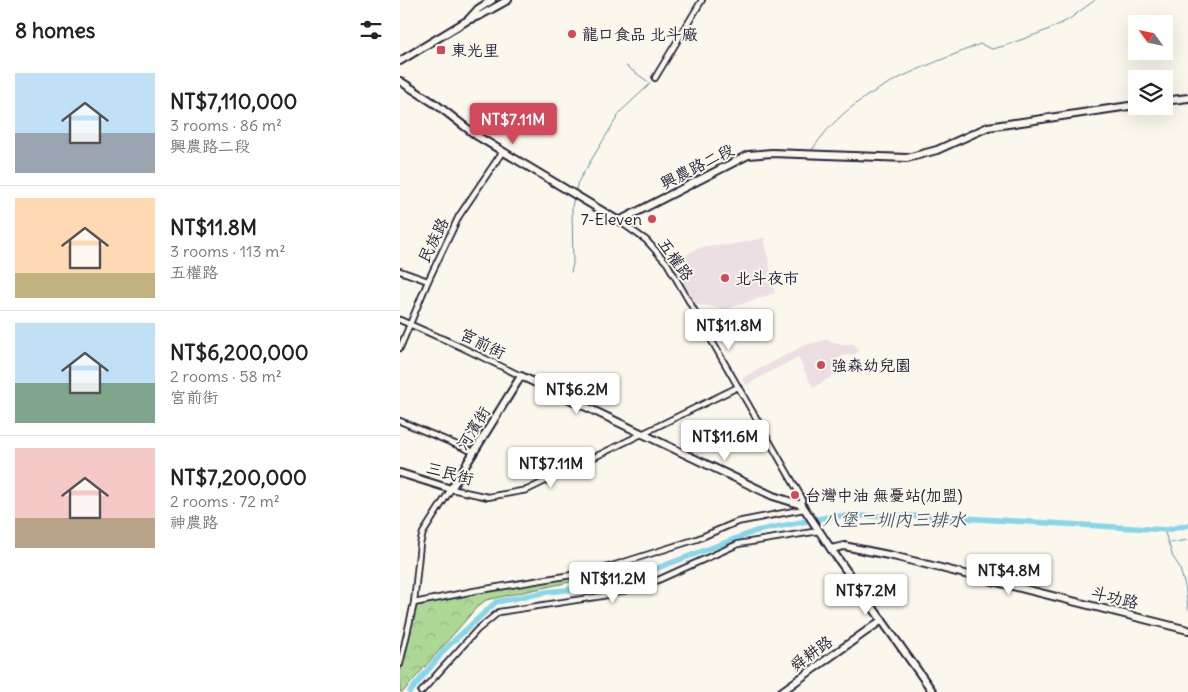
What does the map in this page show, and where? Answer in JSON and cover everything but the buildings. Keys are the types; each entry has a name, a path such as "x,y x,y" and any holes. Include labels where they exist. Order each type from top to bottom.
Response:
{"street":[{"path":"468,20 478,9 492,0"},
{"path":"400,61 468,20 508,0"},
{"path":"655,78 702,0"},
{"path":"400,81 437,105 472,133 619,222"},
{"path":"1173,100 1188,98"},
{"name":"興農路二段","path":"619,222 748,155 772,153 907,158 937,150 988,127 1128,106"},
{"name":"民族路","path":"400,348 428,281 459,216 503,151"},
{"name":"五權路","path":"619,222 646,240 667,263 802,498 804,508"},
{"path":"400,271 428,281"},
{"name":"宮前街","path":"400,320 459,346 773,496 804,508"},
{"name":"河濱街","path":"400,664 414,603 420,544 423,533 521,376"},
{"name":"三民街","path":"400,473 451,489 488,497 527,490 738,387"},
{"path":"400,421 474,452"},
{"path":"414,603 474,591 596,572 697,539 737,522 804,508 933,692"},
{"path":"422,692 477,630 499,612 602,596 647,585 738,544 818,529"},
{"name":"斗功路","path":"831,549 844,546 893,556 1188,630"},
{"name":"舜耕路","path":"781,692 882,620"}],"shaded area":[{"name":"北斗夜市","path":"764,238 775,293 727,309 694,304 670,262 704,246 728,245"},
{"name":"強森幼兒園","path":"826,340 843,344 854,344 859,351 836,360 842,370 813,388 798,357 746,385 743,381 742,378 805,345"}],"green space":[{"path":"583,575 584,579 486,600 477,607 403,692 400,692 400,667 416,606 496,588"}],"waterway":[{"path":"812,150 828,129 846,111 887,84 980,44 992,49 1045,31 1068,20 1095,0"},
{"path":"575,193 578,182 621,111 650,83 626,66"},
{"path":"571,272 573,264 572,207 574,197"},
{"name":"八堡二圳內三排水","path":"410,692 446,648 496,602 547,592 612,585 756,531 833,516 928,516 1167,530 1188,525"},
{"path":"1164,530 1173,557 1179,566 1185,586 1188,609"},
{"path":"1169,543 1188,540"}],"place":[{"name":"龍口食品 北斗廠","path":"572,34"},
{"name":"東光里","path":"441,50"},
{"name":"7-Eleven","path":"652,219"},
{"name":"北斗夜市","path":"725,278"},
{"name":"強森幼兒園","path":"821,365"},
{"name":"台灣中油 無憂站(加盟)","path":"795,495"}]}
